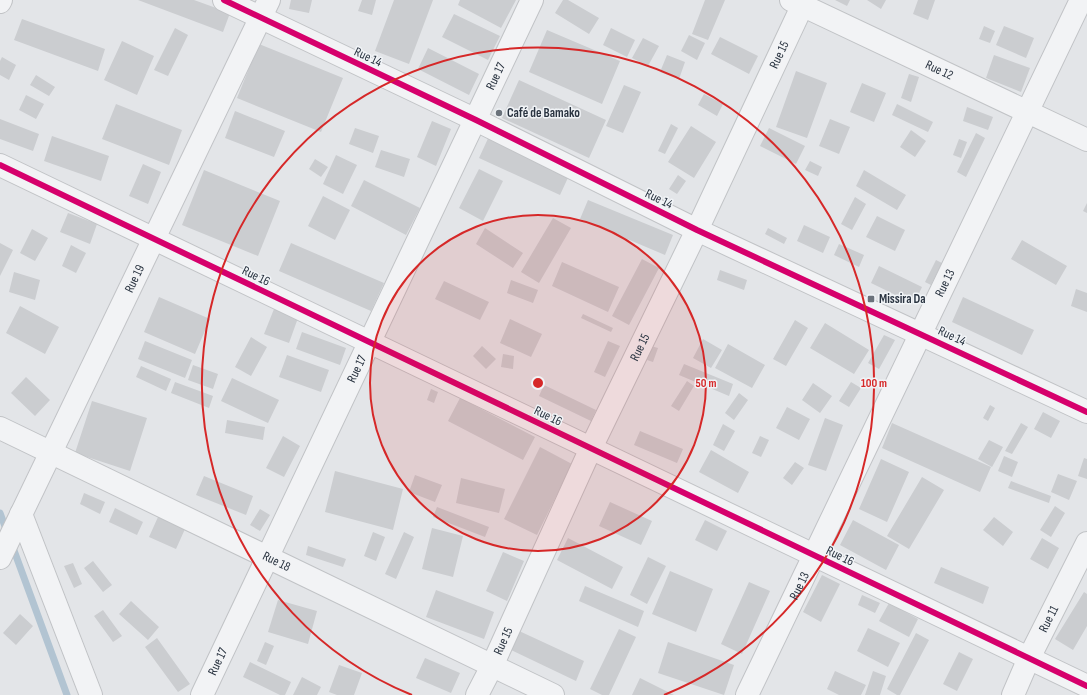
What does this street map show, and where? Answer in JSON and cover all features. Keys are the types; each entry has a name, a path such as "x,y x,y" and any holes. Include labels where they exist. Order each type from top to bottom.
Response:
{"street":[{"name":"Rue 14","path":"224,0 265,9 476,120 697,230 1087,412"},
{"name":"Rue 17","path":"202,695 532,0"},
{"name":"Rue 13","path":"747,695 1081,0"},
{"name":"Rue 12","path":"800,2 1087,140"},
{"name":"Rue 15","path":"477,695 492,666 591,448 697,230 800,2"},
{"name":"Rue 19","path":"0,558 265,9"},
{"name":"Rue 16","path":"0,165 1087,686"},
{"name":"Rue 18","path":"0,428 553,695"},
{"path":"17,521 91,695"},
{"name":"Rue 11","path":"1013,695 1029,658 1087,544"}],"building":[{"path":"138,0 194,0 230,13 223,32"},
{"path":"291,0 312,0 309,13 289,9"},
{"path":"362,0 376,0 372,15 358,11"},
{"path":"394,0 433,0 409,64 375,51"},
{"path":"460,0 516,0 501,28 458,5"},
{"path":"563,0 568,0 599,18 589,34 555,13"},
{"path":"705,0 725,0 708,40 692,34"},
{"path":"835,0 850,0 847,6"},
{"path":"867,0 886,0 881,9"},
{"path":"918,0 935,0 928,20 913,14"},
{"path":"454,14 500,36 488,60 442,37"},
{"path":"22,19 105,49 98,71 14,40"},
{"path":"984,26 995,31 990,43 979,39"},
{"path":"1004,26 1034,38 1026,58 996,45"},
{"path":"175,28 188,35 168,76 154,70"},
{"path":"611,28 635,40 627,57 603,45"},
{"path":"547,30 620,61 602,104 529,72"},
{"path":"689,35 705,43 697,60 681,51"},
{"path":"720,37 758,56 749,74 711,54"},
{"path":"643,38 659,46 648,66 632,58"},
{"path":"122,41 154,56 137,95 104,80"},
{"path":"259,44 343,78 321,132 237,98"},
{"path":"428,48 479,74 469,95 418,69"},
{"path":"667,55 685,62 679,79 660,72"},
{"path":"994,55 1030,68 1021,92 986,78"},
{"path":"2,57 16,65 9,80 0,75 0,61"},
{"path":"796,71 827,83 807,138 776,127"},
{"path":"909,74 919,77 911,102 901,98"},
{"path":"36,75 55,87 49,96 30,85"},
{"path":"519,80 606,120 589,158 502,118"},
{"path":"862,83 886,93 874,122 850,112"},
{"path":"624,85 641,92 623,133 606,126"},
{"path":"704,94 723,104 717,116 698,105"},
{"path":"26,95 44,104 36,119 19,110"},
{"path":"116,104 182,130 169,165 102,139"},
{"path":"897,104 933,122 928,132 892,115"},
{"path":"967,107 993,117 988,130 963,121"},
{"path":"235,111 285,131 274,157 225,138"},
{"path":"0,119 39,134 33,151 0,139"},
{"path":"830,119 850,127 839,154 819,146"},
{"path":"432,121 451,129 436,166 417,157"},
{"path":"671,124 678,128 665,154 658,151"},
{"path":"691,126 716,142 694,178 668,162"},
{"path":"355,128 379,136 373,153 349,144"},
{"path":"769,128 805,146 796,164 760,146"},
{"path":"911,130 926,141 915,157 900,147"},
{"path":"491,132 572,169 560,195 479,158"},
{"path":"976,133 985,138 966,177 957,172"},
{"path":"52,136 109,156 101,181 44,161"},
{"path":"959,139 967,142 961,158 953,155"},
{"path":"381,150 410,159 404,177 375,167"},
{"path":"336,155 357,165 343,194 323,184"},
{"path":"315,159 328,167 321,177 309,169"},
{"path":"810,161 822,167 818,176 805,170"},
{"path":"143,164 161,172 148,204 129,196"},
{"path":"479,169 503,181 483,221 459,208"},
{"path":"204,170 280,201 258,256 182,225"},
{"path":"864,170 906,195 897,210 856,186"},
{"path":"678,175 686,181 677,194 669,189"},
{"path":"364,180 420,208 406,235 351,206"},
{"path":"323,196 350,210 335,240 308,226"},
{"path":"855,197 866,204 852,230 841,224"},
{"path":"588,200 673,235 665,255 580,219"},
{"path":"1087,203 1087,213 1083,211"},
{"path":"68,213 97,224 90,244 60,232"},
{"path":"877,216 905,230 895,251 866,237"},
{"path":"553,218 571,228 539,283 521,272"},
{"path":"804,225 830,237 823,253 797,241"},
{"path":"485,228 523,253 513,268 476,244"},
{"path":"768,228 787,238 784,244 765,234"},
{"path":"32,229 48,238 35,261 20,253"},
{"path":"1022,240 1067,266 1056,285 1011,259"},
{"path":"0,243 13,250 0,276"},
{"path":"291,243 384,283 371,311 279,271"},
{"path":"839,244 864,255 859,267 834,255"},
{"path":"71,245 86,253 76,273 62,266"},
{"path":"642,259 659,268 629,325 612,316"},
{"path":"936,260 942,263 931,285 925,282"},
{"path":"562,262 619,287 608,312 552,286"},
{"path":"879,266 922,287 914,304 871,283"},
{"path":"720,270 747,280 744,290 717,280"},
{"path":"14,272 40,280 35,300 9,292"},
{"path":"511,280 538,290 533,303 507,293"},
{"path":"444,281 489,302 480,320 435,299"},
{"path":"1076,289 1087,293 1087,312 1071,306"},
{"path":"159,297 210,319 195,354 144,332"},
{"path":"963,297 1034,330 1022,355 952,322"},
{"path":"20,306 59,327 45,354 6,333"},
{"path":"274,309 298,318 289,343 264,334"},
{"path":"583,314 613,328 611,332 581,318"},
{"path":"510,319 542,334 531,357 500,343"},
{"path":"795,320 808,328 786,366 773,359"},
{"path":"825,323 869,350 854,374 810,348"},
{"path":"302,332 346,348 340,365 296,349"},
{"path":"884,335 895,340 879,369 868,363"},
{"path":"251,337 267,347 251,376 235,367"},
{"path":"703,339 722,350 711,368 693,358"},
{"path":"145,341 192,360 185,378 138,359"},
{"path":"608,341 620,346 605,377 594,372"},
{"path":"728,344 765,365 752,388 715,368"},
{"path":"482,346 496,359 486,369 473,356"},
{"path":"651,346 658,348 653,362 647,360"},
{"path":"503,354 514,356 513,369 501,367"},
{"path":"287,355 329,370 321,392 279,377"},
{"path":"684,364 733,384 729,396 679,375"},
{"path":"193,365 218,374 213,389 188,380"},
{"path":"141,366 171,379 166,391 136,377"},
{"path":"26,377 50,400 35,416 11,393"},
{"path":"232,378 279,400 268,423 221,401"},
{"path":"687,381 694,386 679,411 671,406"},
{"path":"175,382 213,396 209,408 171,393"},
{"path":"851,382 861,388 849,407 839,401"},
{"path":"813,383 832,396 820,413 802,400"},
{"path":"544,385 596,410 591,421 539,396"},
{"path":"431,389 438,392 434,403 427,400"},
{"path":"739,393 748,400 734,420 725,413"},
{"path":"460,398 535,437 523,460 448,421"},
{"path":"92,401 147,418 130,471 75,453"},
{"path":"990,405 995,408 988,421 983,418"},
{"path":"787,407 810,419 799,440 776,428"},
{"path":"1043,412 1060,421 1051,438 1034,429"},
{"path":"825,418 843,425 826,471 808,465"},
{"path":"227,420 265,427 263,440 225,433"},
{"path":"892,423 991,467 980,492 882,448"},
{"path":"1021,423 1028,427 1012,454 1005,451"},
{"path":"723,424 735,431 724,451 713,445"},
{"path":"640,431 683,449 677,463 634,445"},
{"path":"283,436 300,446 284,477 266,468"},
{"path":"760,436 769,440 761,457 752,453"},
{"path":"989,440 1003,447 992,467 978,459"},
{"path":"540,447 572,464 537,535 504,519"},
{"path":"711,450 749,472 738,493 699,472"},
{"path":"1004,456 1018,462 1012,477 998,471"},
{"path":"1084,458 1087,459 1087,479 1078,476"},
{"path":"881,459 909,472 887,522 859,509"},
{"path":"795,462 804,468 792,485 783,478"},
{"path":"335,471 403,489 393,530 325,512"},
{"path":"1058,474 1077,481 1069,500 1051,492"},
{"path":"415,475 442,485 435,502 409,492"},
{"path":"204,476 253,496 246,515 196,495"},
{"path":"922,477 944,490 909,549 887,536"},
{"path":"461,478 505,489 499,513 456,503"},
{"path":"1011,481 1051,496 1049,503 1008,488"},
{"path":"84,493 105,502 100,514 80,504"},
{"path":"610,502 652,521 641,545 599,526"},
{"path":"1055,506 1065,513 1051,537 1040,530"},
{"path":"437,507 489,527 485,537 433,517"},
{"path":"115,508 143,522 137,535 109,522"},
{"path":"260,509 270,515 260,531 250,525"},
{"path":"158,517 185,529 176,549 149,537"},
{"path":"994,517 1013,532 1003,546 983,530"},
{"path":"705,520 727,531 717,551 695,540"},
{"path":"853,520 899,545 886,570 840,545"},
{"path":"432,528 463,536 453,577 422,569"},
{"path":"373,532 385,537 376,561 364,556"},
{"path":"404,532 414,537 396,579 385,574"},
{"path":"568,538 623,567 612,589 557,560"},
{"path":"1042,538 1059,548 1048,569 1030,559"},
{"path":"308,546 346,559 343,567 306,555"},
{"path":"503,552 524,561 507,601 486,591"},
{"path":"648,557 666,566 647,604 630,595"},
{"path":"93,561 112,585 103,592 84,568"},
{"path":"73,563 82,584 74,588 64,566"},
{"path":"941,567 989,587 983,604 934,583"},
{"path":"670,571 713,589 696,632 652,614"},
{"path":"822,575 840,584 821,622 803,612"},
{"path":"749,582 770,591 742,654 721,644"},
{"path":"585,586 644,611 638,627 579,601"},
{"path":"436,590 494,612 484,639 426,617"},
{"path":"1084,592 1087,594 1087,626 1073,650 1055,639"},
{"path":"862,595 880,603 875,613 858,605"},
{"path":"278,600 317,611 308,644 268,632"},
{"path":"131,601 159,627 148,640 119,614"},
{"path":"889,603 918,619 909,637 879,621"},
{"path":"103,610 122,636 113,642 94,616"},
{"path":"20,614 33,626 16,645 3,633"},
{"path":"868,628 900,643 888,667 857,651"},
{"path":"619,629 636,637 609,695 602,695 590,689"},
{"path":"517,630 584,661 576,681 509,649"},
{"path":"916,633 929,640 900,695 897,695 887,689"},
{"path":"157,638 190,684 178,692 145,647"},
{"path":"265,642 274,646 266,665 257,661"},
{"path":"668,642 734,665 724,695 658,673"},
{"path":"959,652 973,659 957,691 943,684"},
{"path":"425,658 460,673 451,693 416,678"},
{"path":"250,662 291,682 285,695 280,695 243,677"},
{"path":"339,665 362,673 354,695 337,695 329,692"},
{"path":"835,671 866,685 861,695 839,695 827,689"},
{"path":"873,671 886,676 880,695 865,695"},
{"path":"302,677 321,687 317,695 293,695"},
{"path":"640,678 674,695 632,695"}],"waterway":[{"path":"0,513 7,532"},
{"path":"12,545 67,695"}],"cycle path":[{"path":"224,0 476,120 697,230 1087,412"},
{"path":"0,165 1087,686"}],"place":[{"name":"Café de Bamako","path":"499,113"},
{"name":"Missira Da","path":"871,299"}]}
